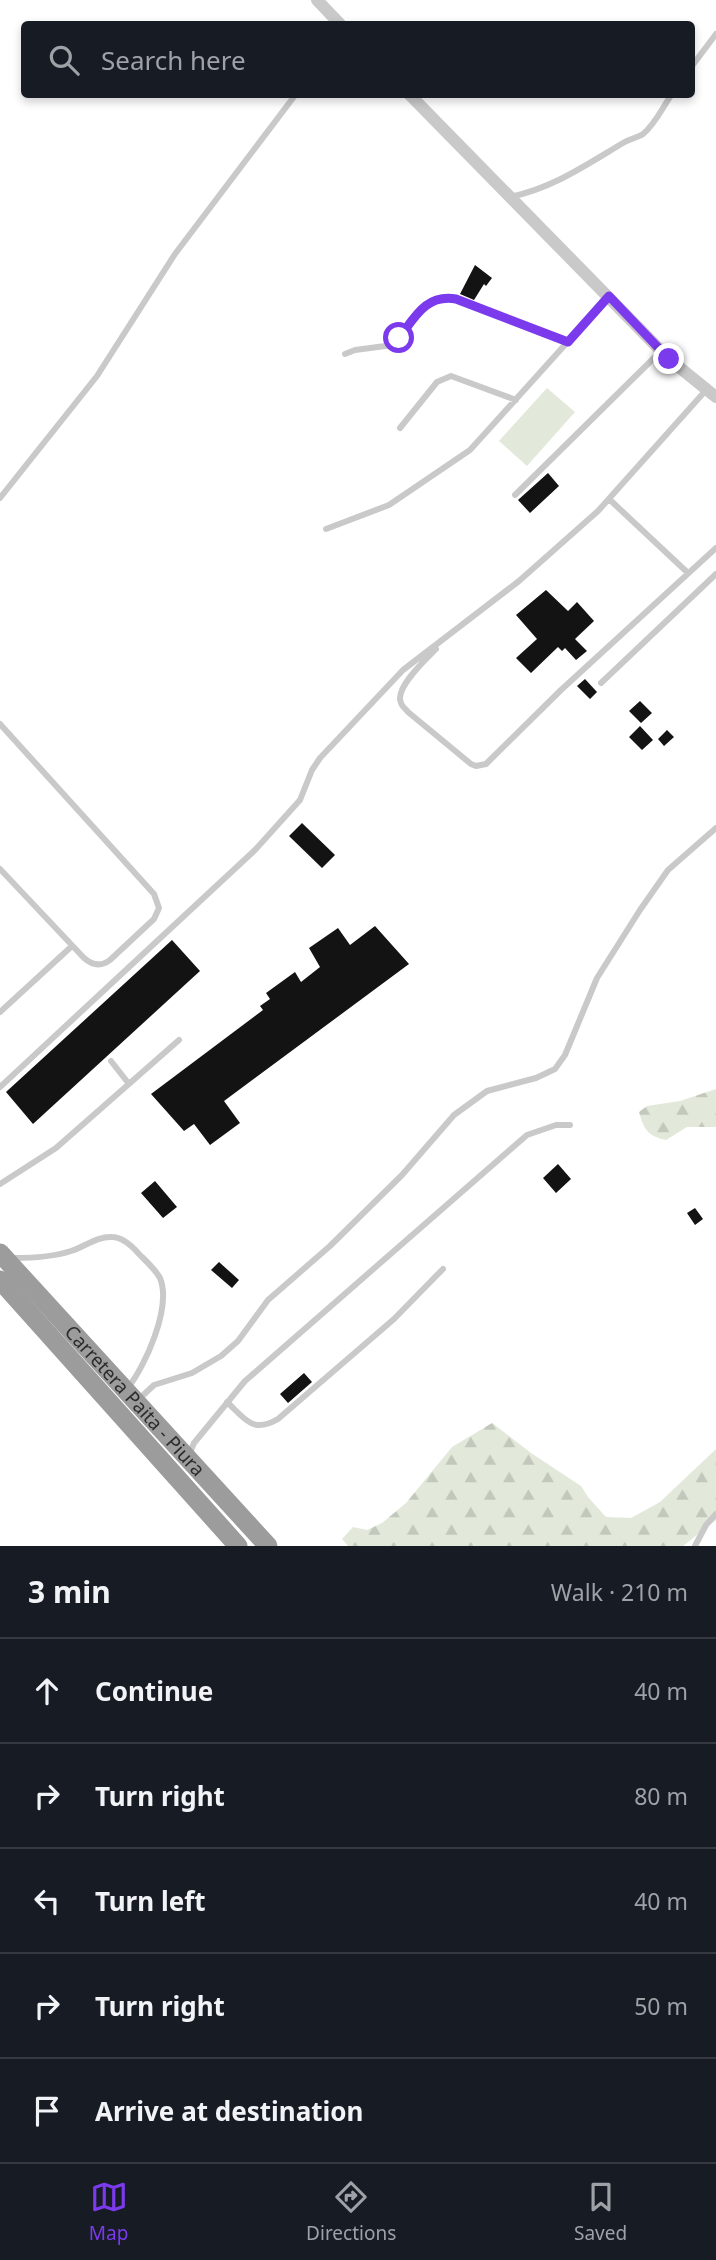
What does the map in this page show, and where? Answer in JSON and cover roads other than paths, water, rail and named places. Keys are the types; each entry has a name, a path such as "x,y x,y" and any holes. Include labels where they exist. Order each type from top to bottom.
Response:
{"highway":[{"name":"Carretera Paita - Piura","path":"2,1256 268,1546"},
{"name":"Carretera Paita - Piura","path":"0,1280 238,1546"}],"street":[{"path":"317,0 338,21"},
{"path":"413,98 661,351 712,393"}],"lane":[{"path":"695,61 716,34"},
{"path":"0,498 97,376 175,254 293,98"},
{"path":"510,197 537,190 572,175 625,141 641,135 660,115 670,98"},
{"path":"326,529 389,505 470,450 609,296"},
{"path":"345,354 393,345 424,306 444,297 456,299 568,342"},
{"path":"515,495 661,351"},
{"path":"400,428 438,382 451,376 516,400"},
{"path":"0,1087 256,850 300,800 320,758 404,670 519,581 609,499 712,393"},
{"path":"609,499 688,573"},
{"path":"447,636 410,676 400,695 401,703 408,712 471,764 481,766 716,548"},
{"path":"601,684 716,573"},
{"path":"0,724 158,899 159,908 154,919 106,963 95,964 89,962 72,946 0,869"},
{"path":"131,1396 154,1385 192,1373 221,1356 238,1341 268,1300 330,1246 402,1175 454,1115 487,1091 536,1078 555,1069 565,1055 597,978 640,910 668,870 716,828"},
{"path":"0,1012 72,946"},
{"path":"0,1184 56,1148 179,1040"},
{"path":"111,1061 129,1084"},
{"path":"188,1458 194,1443 246,1381 527,1135 556,1125 570,1125"},
{"path":"2,1256 44,1257 67,1253 101,1238 112,1237 121,1239 134,1249 157,1273 162,1284 155,1338 131,1396"},
{"path":"228,1402 251,1424 266,1426 278,1419 394,1319 443,1269"},
{"path":"695,1546 706,1525 716,1514"}]}
